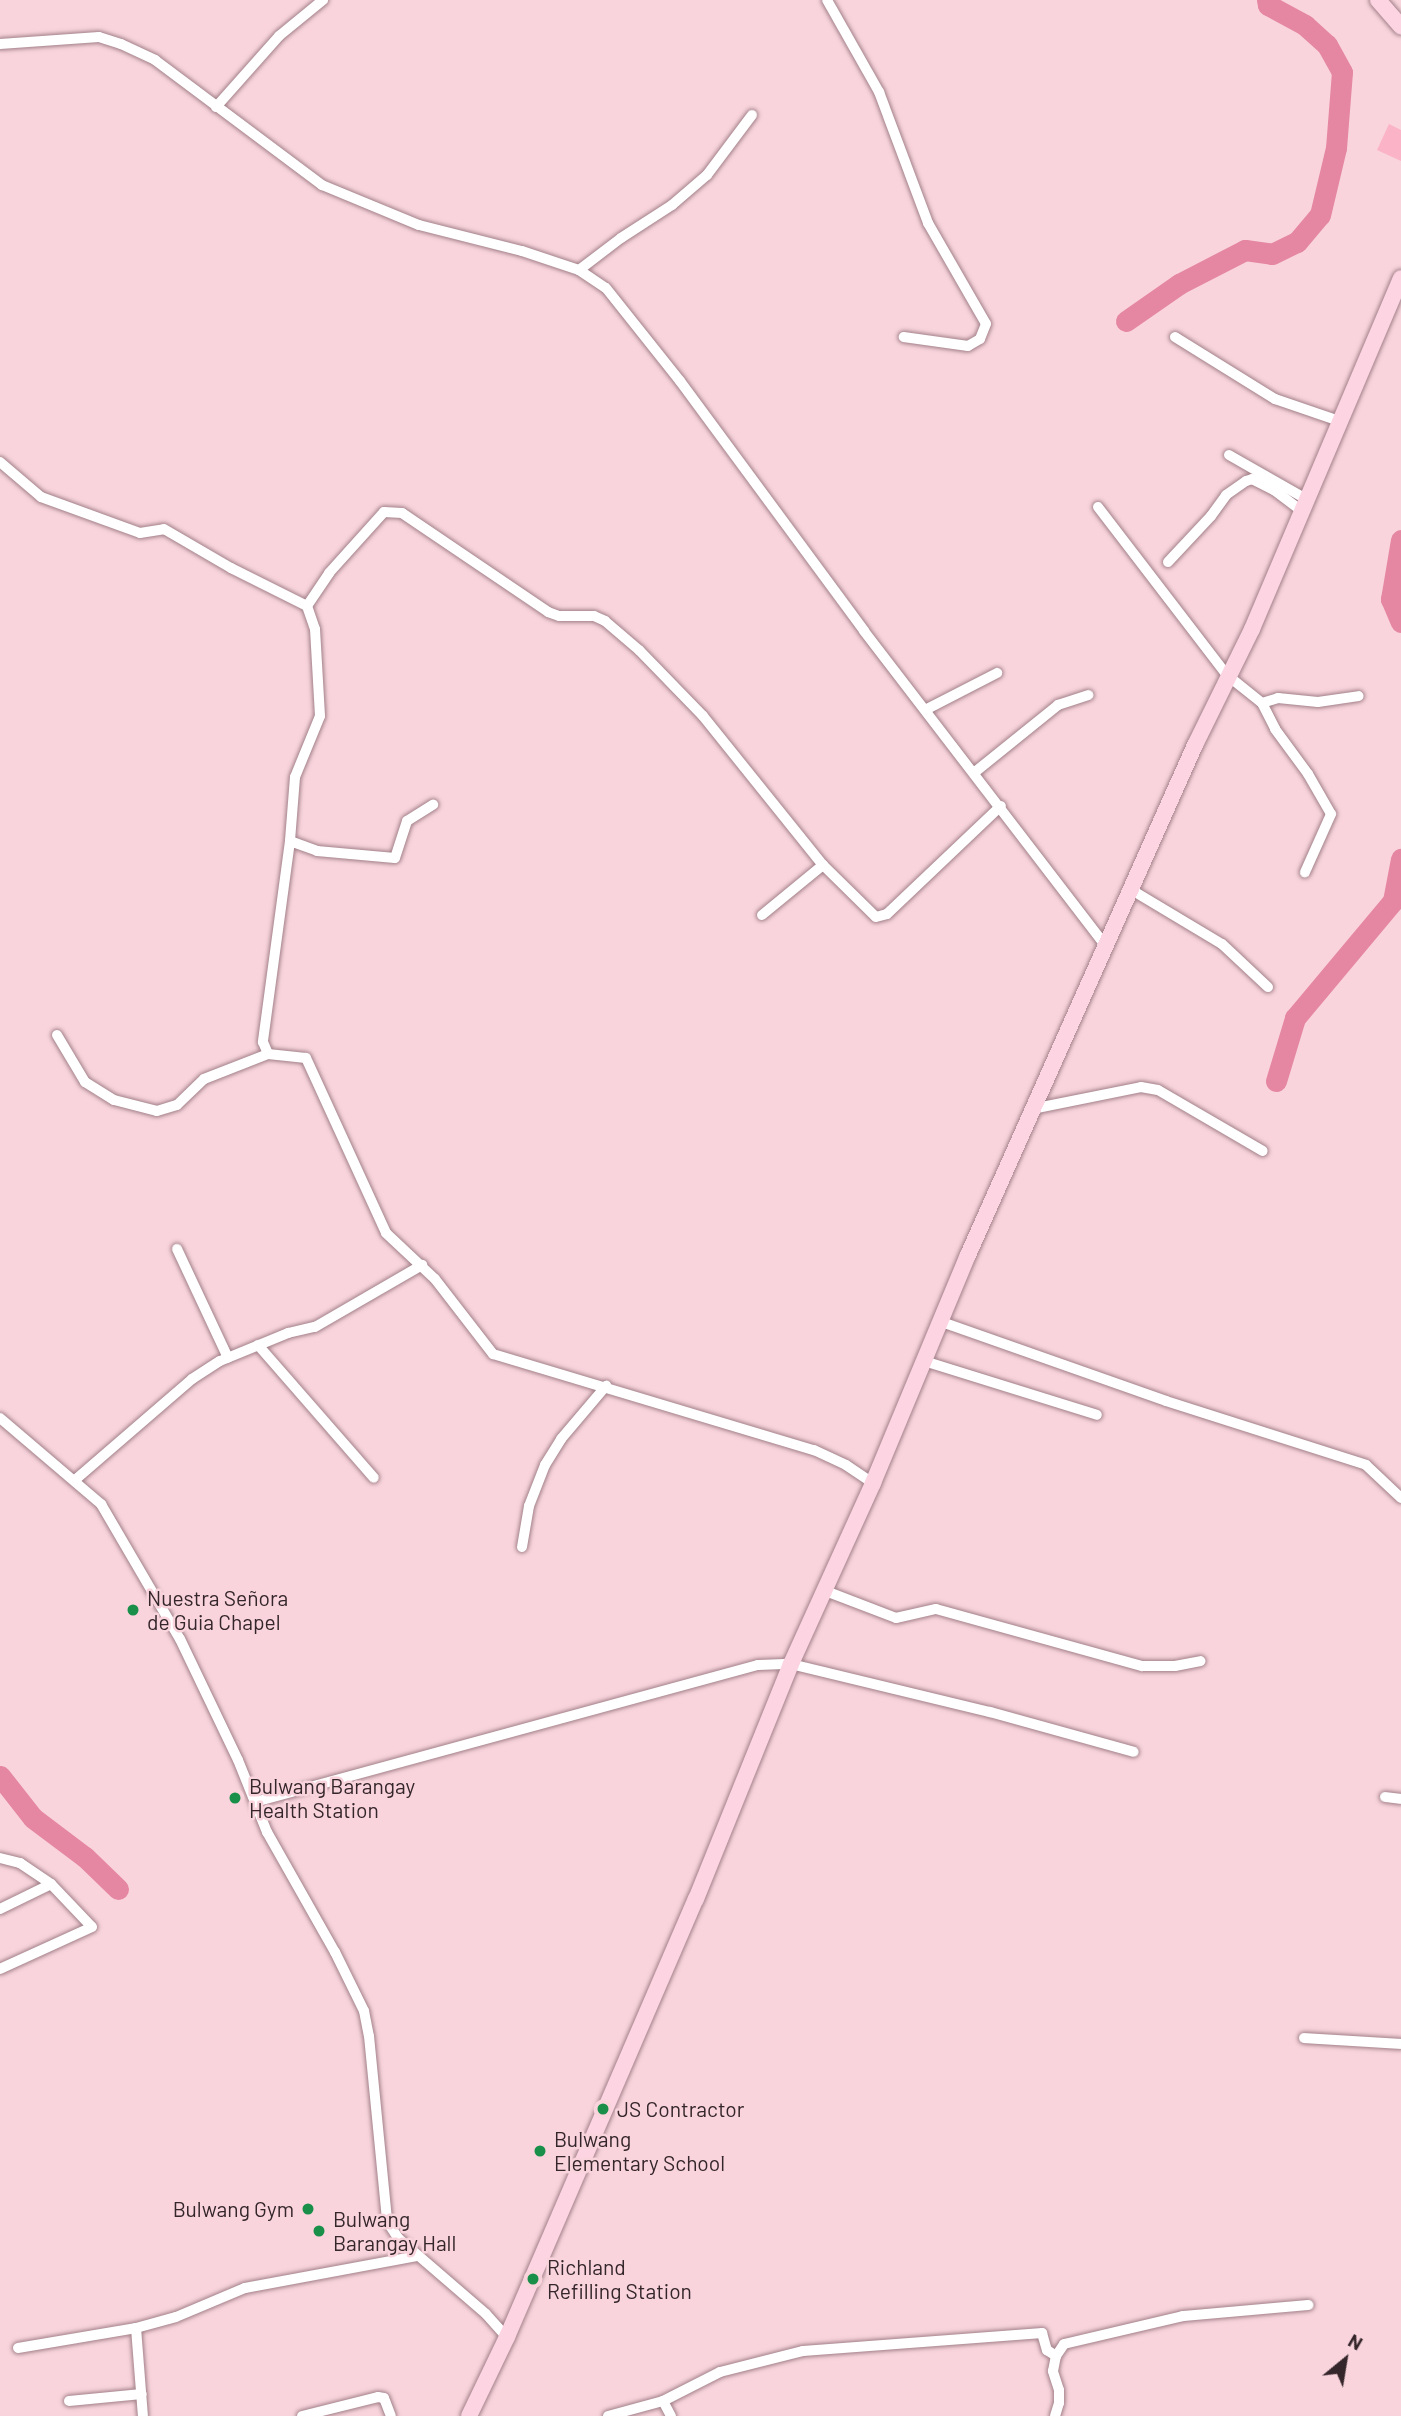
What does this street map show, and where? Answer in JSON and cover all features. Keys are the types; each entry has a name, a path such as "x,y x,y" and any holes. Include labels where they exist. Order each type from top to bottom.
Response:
{"street":[{"path":"216,107 279,36 323,0"},
{"path":"827,0 879,92 928,223 986,324 980,339 968,346 904,337"},
{"path":"1378,0 1401,26"},
{"path":"0,44 99,37 155,60 295,167 345,196 419,225 522,251 579,270 606,288 1105,945"},
{"path":"579,270 621,238 673,205 707,175 752,115"},
{"path":"468,2416 507,2337 696,1899 822,1590 873,1483 939,1321 1130,889 1227,675 1252,629 1401,278"},
{"path":"1175,337 1275,399 1342,422"},
{"path":"1229,455 1305,505"},
{"path":"0,462 41,497 140,533 164,529 231,568 307,606 315,629 320,716 295,777 290,841 263,1042 268,1054"},
{"path":"1168,562 1211,516 1226,495 1246,481 1252,479 1305,505"},
{"path":"1098,507 1227,675 1262,703 1275,729 1308,774 1331,814 1305,872"},
{"path":"307,606 329,573 384,512 402,513 548,612 559,616 594,616 619,632 703,716 823,865 870,914 880,917 1001,806"},
{"path":"927,709 997,673"},
{"path":"975,772 1058,705 1088,695"},
{"path":"1262,703 1278,698 1318,702 1359,696"},
{"path":"290,841 317,851 395,858 407,821 433,805"},
{"path":"762,915 823,865"},
{"path":"1130,889 1222,944 1268,987"},
{"path":"57,1035 85,1082 114,1100 157,1111 177,1105 204,1079 268,1054 306,1058 386,1233 422,1265 493,1354 814,1450 846,1465 873,1483"},
{"path":"1032,1109 1141,1087 1158,1090 1263,1150"},
{"path":"177,1249 228,1358"},
{"path":"75,1480 192,1380 228,1358 258,1345 315,1327 422,1265"},
{"path":"939,1321 1166,1401 1366,1465 1401,1498"},
{"path":"258,1345 374,1478"},
{"path":"924,1361 1097,1415"},
{"path":"523,1547 529,1506 545,1465 561,1439 606,1386"},
{"path":"0,1418 102,1504 180,1639 267,1832 322,1928 364,2011 371,2050 387,2221 398,2238 486,2314 507,2337"},
{"path":"822,1590 896,1618 936,1609 1142,1666 1175,1667 1201,1661"},
{"path":"255,1802 726,1671 758,1665 791,1664 990,1712 1134,1752"},
{"path":"1385,1797 1401,1799"},
{"path":"0,1858 20,1863 51,1884 92,1927 0,1969"},
{"path":"0,1909 51,1884"},
{"path":"1304,2038 1401,2044"},
{"path":"18,2348 136,2328 176,2317 245,2288 418,2256"},
{"path":"1055,2416 1059,2403 1053,2371 1056,2356 1064,2344 1182,2316 1309,2305"},
{"path":"136,2328 143,2416"},
{"path":"608,2416 663,2401 720,2372 803,2351 1042,2333 1047,2350 1056,2356"},
{"path":"69,2401 142,2394"},
{"path":"302,2416 379,2397 384,2398 391,2416"},
{"path":"663,2401 671,2416"}],"shaded area":[{"path":"1389,124 1401,130 1401,161 1377,150"}],"waterway":[{"path":"1126,321 1179,284 1245,250 1272,254 1297,242 1320,215 1336,148 1342,72 1327,45 1305,25 1268,5 1267,0"},
{"path":"1401,540 1391,599 1401,622"},
{"path":"1276,1081 1295,1018 1393,901 1401,859"},
{"path":"0,1776 33,1818 85,1857 118,1889"}],"place":[{"name":"Nuestra Señora de Guia Chapel","path":"133,1610"},
{"name":"Bulwang Barangay Health Station","path":"235,1798"},
{"name":"JS Contractor","path":"603,2109"},
{"name":"Bulwang Elementary School","path":"540,2151"},
{"name":"Bulwang Gym","path":"308,2209"},
{"name":"Bulwang Barangay Hall","path":"319,2231"},
{"name":"Richland Refilling Station","path":"533,2279"}]}
